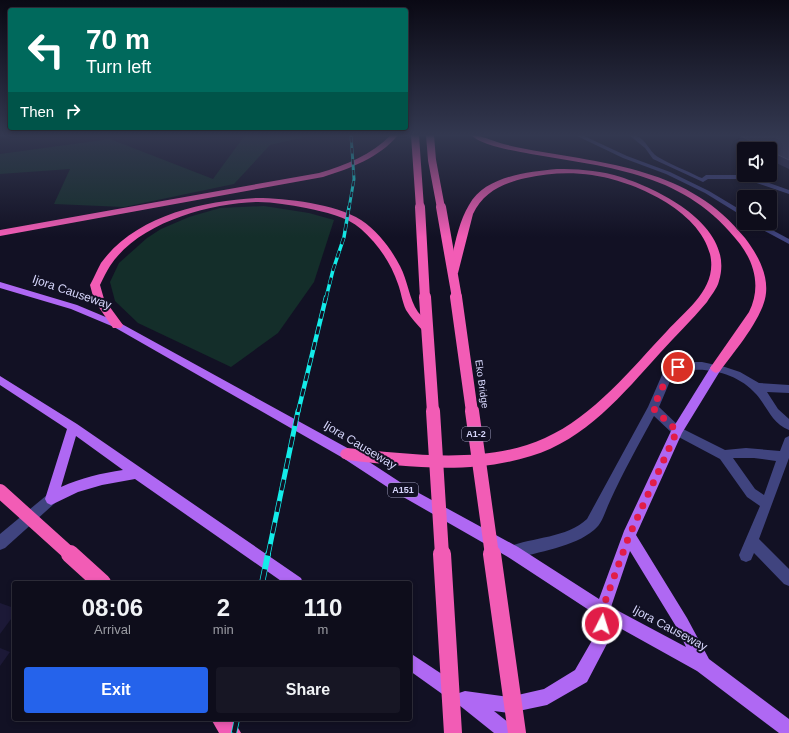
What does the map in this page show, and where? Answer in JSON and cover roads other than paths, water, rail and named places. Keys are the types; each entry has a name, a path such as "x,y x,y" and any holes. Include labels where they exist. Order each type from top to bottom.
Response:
{"highway":[{"path":"0,233 320,175 337,169"},
{"path":"417,169 453,733"},
{"name":"Eko Bridge","path":"434,169 453,273 517,733"},
{"path":"628,169 669,184 689,194 707,206 739,235 758,267 762,284 759,302 749,321 716,368"},
{"path":"347,454 414,460 488,459 531,450 561,437 588,418 622,387 700,303 712,285 717,268 714,251 707,237 695,222 679,207 633,183 617,177 598,173 565,170 538,172 505,181 488,189 476,200 470,211 453,273"},
{"path":"118,325 99,300 95,285 107,262 120,247 136,236 184,213 208,206 257,200 282,201 328,210 347,217 363,226 379,241 390,257 402,280 413,312 427,328"},
{"path":"0,491 100,581"},
{"path":"222,721 231,733"}],"main road":[{"name":"Ijora Causeway","path":"0,285 74,307 118,325 347,454 402,490 513,552 602,610 704,665 789,730"},
{"path":"465,699 508,705 547,698 581,676 602,638 602,610 629,536 677,431 716,368"},
{"path":"0,380 73,427 137,474 293,581"},
{"path":"51,499 73,427"},
{"path":"51,499 75,487 102,479 137,474"},
{"path":"629,536 682,622 704,665"},
{"path":"412,662 465,699 508,733"}],"street":[{"path":"658,169 700,188 737,212"},
{"path":"679,169 703,180 706,177 746,177 789,192"},
{"path":"767,230 789,242"},
{"path":"513,552 578,533 589,526 598,515 604,499 653,408 670,371 678,367 691,366 716,368 736,376 755,387 783,422 789,425"},
{"path":"755,387 789,389"},
{"path":"653,408 677,431 724,455 751,493 767,504"},
{"path":"746,555 767,504 789,440"},
{"path":"724,455 748,452 783,457"},
{"path":"0,543 51,499"},
{"path":"752,541 789,579"}],"railway":[{"path":"349,208 354,179 353,169"},
{"path":"326,298 333,270 344,237 349,207"},
{"path":"298,412 326,297"},
{"path":"268,555 298,411"},
{"path":"262,581 268,554"},
{"path":"234,733 237,721"}]}
